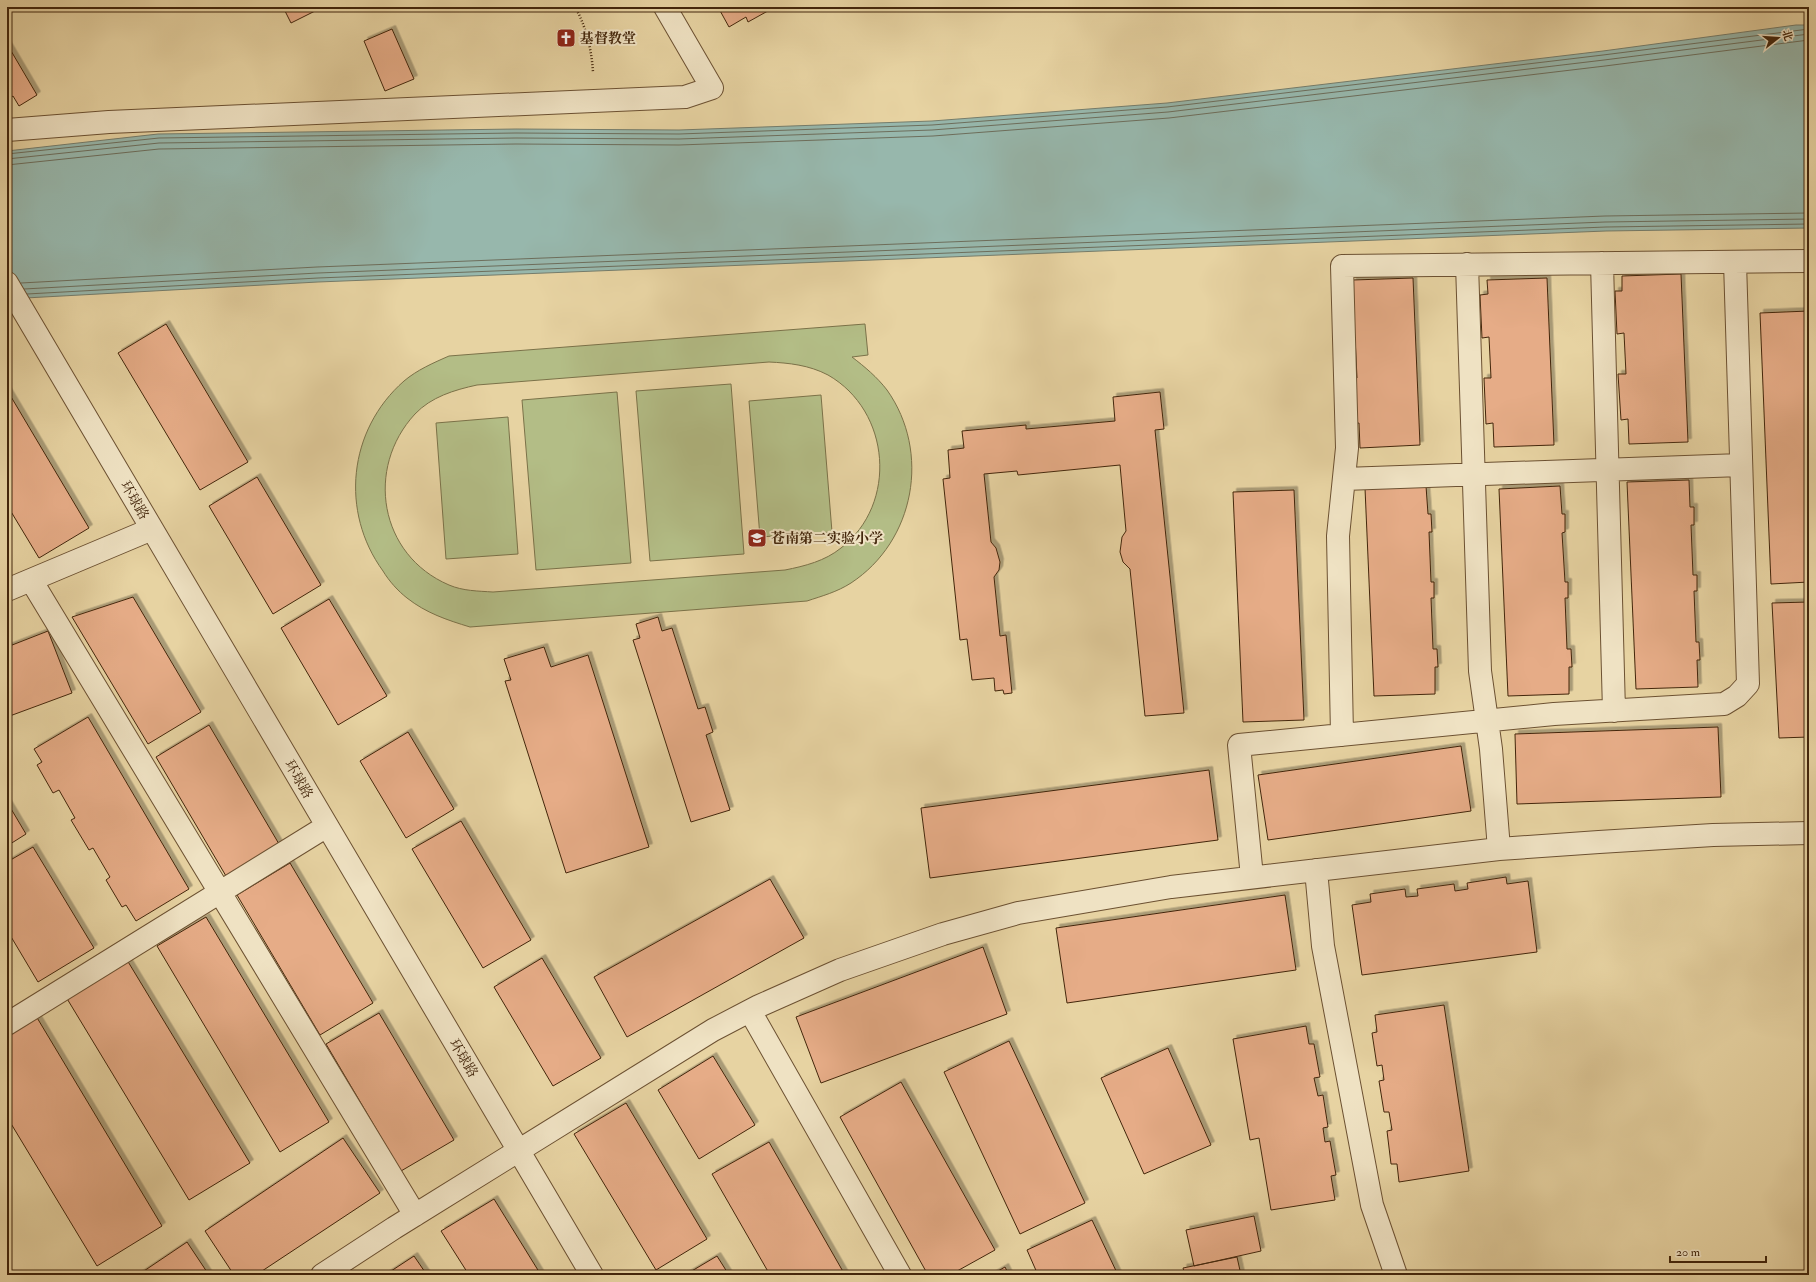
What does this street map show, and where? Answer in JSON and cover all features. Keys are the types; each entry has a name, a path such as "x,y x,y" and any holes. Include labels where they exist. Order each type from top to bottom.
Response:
{"street":[{"path":"7,130 117,122 685,97 712,88 665,7"},
{"path":"1342,735 1338,536 1348,448 1342,266 1809,261"},
{"path":"1252,877 1239,745 1487,720 1724,704 1737,696 1748,684 1735,262"},
{"path":"1602,263 1614,711"},
{"path":"1467,264 1480,671 1491,749 1499,849"},
{"name":"环球路","path":"7,282 592,1275"},
{"path":"1344,479 1741,466"},
{"path":"7,590 152,529"},
{"path":"31,580 415,1215"},
{"path":"7,1024 327,826"},
{"path":"322,1275 518,1151 707,1035 750,1011 807,984 874,958 943,934 1018,913 1172,887 1252,877 1499,849 1713,836 1809,833"},
{"path":"1316,870 1323,946 1372,1205 1396,1275"},
{"path":"750,1011 900,1275"}],"path":[{"path":"575,7 588,42 592,62 594,101"}],"green space":[{"path":"865,324 868,355 852,357 871,372 887,390 901,414 909,440 912,467 910,494 902,520 890,544 873,565 846,586 829,594 807,601 470,627 445,619 422,608 400,592 383,571 369,548 360,523 356,498 356,472 361,447 371,423 385,401 414,373 449,356","holes":["769,362 806,367 828,375 849,391 865,411 875,434 880,458 879,483 872,507 859,529 841,548 822,560 785,570 493,592 465,590 454,587 425,571 407,553 394,532 387,508 385,484 389,459 399,436 415,414 428,403 443,395 477,385"]},
{"path":"731,384 744,554 650,561 636,391"},
{"path":"617,392 631,563 536,570 522,400"},
{"path":"821,395 832,532 760,537 749,401"},
{"path":"508,417 518,554 446,559 436,423"}],"water":[{"path":"1796,25 1809,25 1809,228 1606,231 318,282 7,299 7,151 158,134 516,129 679,130 932,121 1167,103 1603,51"}],"building":[{"path":"283,7 323,7 291,23"},
{"path":"718,7 775,7 748,22 746,17 729,27"},
{"path":"392,29 414,79 385,91 364,41"},
{"path":"7,44 37,95 19,106 13,96 7,100"},
{"path":"1681,274 1688,442 1629,444 1628,419 1621,420 1618,374 1626,374 1624,333 1617,334 1615,291 1622,291 1622,276"},
{"path":"1413,278 1420,445 1360,448 1359,423 1352,424 1349,378 1357,378 1355,337 1348,338 1353,280"},
{"path":"1547,278 1554,445 1494,447 1493,423 1486,424 1484,378 1491,378 1489,337 1482,338 1480,295 1488,294 1487,280"},
{"path":"1809,311 1809,582 1771,584 1760,313"},
{"path":"166,324 248,462 200,490 118,353"},
{"path":"7,390 89,528 39,558 7,505"},
{"path":"1160,392 1164,429 1155,430 1184,713 1145,716 1130,569 1123,562 1120,552 1122,537 1126,531 1120,465 1018,475 1017,471 984,474 991,542 996,548 1000,562 999,570 994,577 1000,636 1006,635 1012,693 1004,694 1003,690 995,691 994,678 972,680 967,639 960,640 943,479 950,478 948,450 964,448 962,431 1026,425 1026,429 1115,421 1113,397"},
{"path":"257,477 321,585 273,614 209,506"},
{"path":"1689,480 1690,507 1694,507 1694,525 1691,525 1693,575 1697,575 1697,591 1694,591 1696,642 1699,642 1700,660 1697,660 1698,687 1636,689 1627,482"},
{"path":"1426,486 1428,514 1431,514 1432,532 1429,532 1431,582 1434,582 1434,598 1431,598 1433,649 1437,649 1438,667 1435,667 1435,694 1374,696 1365,488"},
{"path":"1560,486 1562,514 1565,514 1565,532 1562,533 1565,582 1568,582 1568,598 1565,598 1567,649 1571,649 1572,667 1569,667 1569,694 1508,696 1499,489"},
{"path":"1294,490 1304,720 1243,722 1233,492"},
{"path":"133,597 201,712 148,744 72,617"},
{"path":"329,599 387,696 338,725 281,628"},
{"path":"1809,602 1809,737 1779,738 1772,603"},
{"path":"658,617 662,631 672,628 698,709 705,707 713,732 706,735 730,810 691,822 633,640 640,638 636,624"},
{"path":"48,631 72,693 7,717 7,647"},
{"path":"544,647 551,667 588,655 649,847 566,873 505,681 511,680 504,659"},
{"path":"88,717 189,889 136,921 126,905 122,907 106,880 110,877 93,848 89,850 71,820 75,818 59,790 53,793 37,765 42,762 34,749"},
{"path":"209,725 279,844 226,876 156,757"},
{"path":"1718,727 1721,797 1517,804 1515,734"},
{"path":"408,732 454,809 406,838 360,761"},
{"path":"1461,746 1471,811 1268,840 1258,775"},
{"path":"1209,770 1218,840 930,878 921,808"},
{"path":"7,802 26,834 7,846"},
{"path":"461,821 531,940 483,968 412,849"},
{"path":"33,847 94,948 38,982 7,930 7,862"},
{"path":"290,863 373,1003 320,1035 237,895"},
{"path":"1506,877 1507,884 1528,881 1537,952 1362,975 1352,905 1371,902 1370,894 1405,889 1406,897 1418,896 1417,889 1454,884 1455,891 1468,889 1467,883"},
{"path":"770,879 804,938 627,1037 594,977"},
{"path":"1285,895 1296,970 1067,1003 1056,928"},
{"path":"206,917 329,1122 280,1152 157,946"},
{"path":"983,947 1007,1014 821,1083 796,1017"},
{"path":"542,958 601,1058 553,1086 494,987"},
{"path":"127,960 250,1163 189,1200 66,997"},
{"path":"1444,1005 1469,1171 1399,1182 1397,1164 1391,1164 1387,1131 1392,1130 1389,1112 1384,1112 1379,1081 1384,1080 1382,1065 1377,1066 1372,1033 1377,1032 1375,1015"},
{"path":"379,1013 454,1140 401,1171 326,1044"},
{"path":"36,1016 162,1226 97,1266 7,1117 7,1033"},
{"path":"1306,1026 1309,1044 1314,1044 1320,1077 1314,1078 1318,1096 1323,1095 1328,1127 1323,1128 1325,1142 1330,1141 1336,1175 1331,1176 1335,1200 1271,1210 1259,1138 1250,1140 1233,1039"},
{"path":"1009,1041 1085,1203 1020,1234 944,1072"},
{"path":"1168,1048 1211,1145 1144,1174 1101,1078"},
{"path":"713,1056 755,1125 699,1159 658,1090"},
{"path":"901,1082 995,1250 950,1275 928,1275 840,1117"},
{"path":"626,1103 707,1239 656,1270 574,1134"},
{"path":"343,1138 380,1193 256,1275 234,1275 205,1231"},
{"path":"769,1142 845,1275 770,1275 712,1174"},
{"path":"494,1199 541,1275 469,1275 441,1231"},
{"path":"1254,1216 1261,1251 1194,1266 1186,1230"},
{"path":"1092,1220 1118,1275 1038,1275 1027,1250"},
{"path":"187,1242 209,1275 138,1275"},
{"path":"414,1256 427,1275 385,1275"},
{"path":"717,1256 729,1275 685,1275"},
{"path":"1237,1257 1241,1275 1185,1275 1183,1268"},
{"path":"1005,1267 1009,1275 991,1275"}],"place":[{"name":"基督教堂","path":"566,38"},
{"name":"苍南第二实验小学","path":"757,538"}]}
